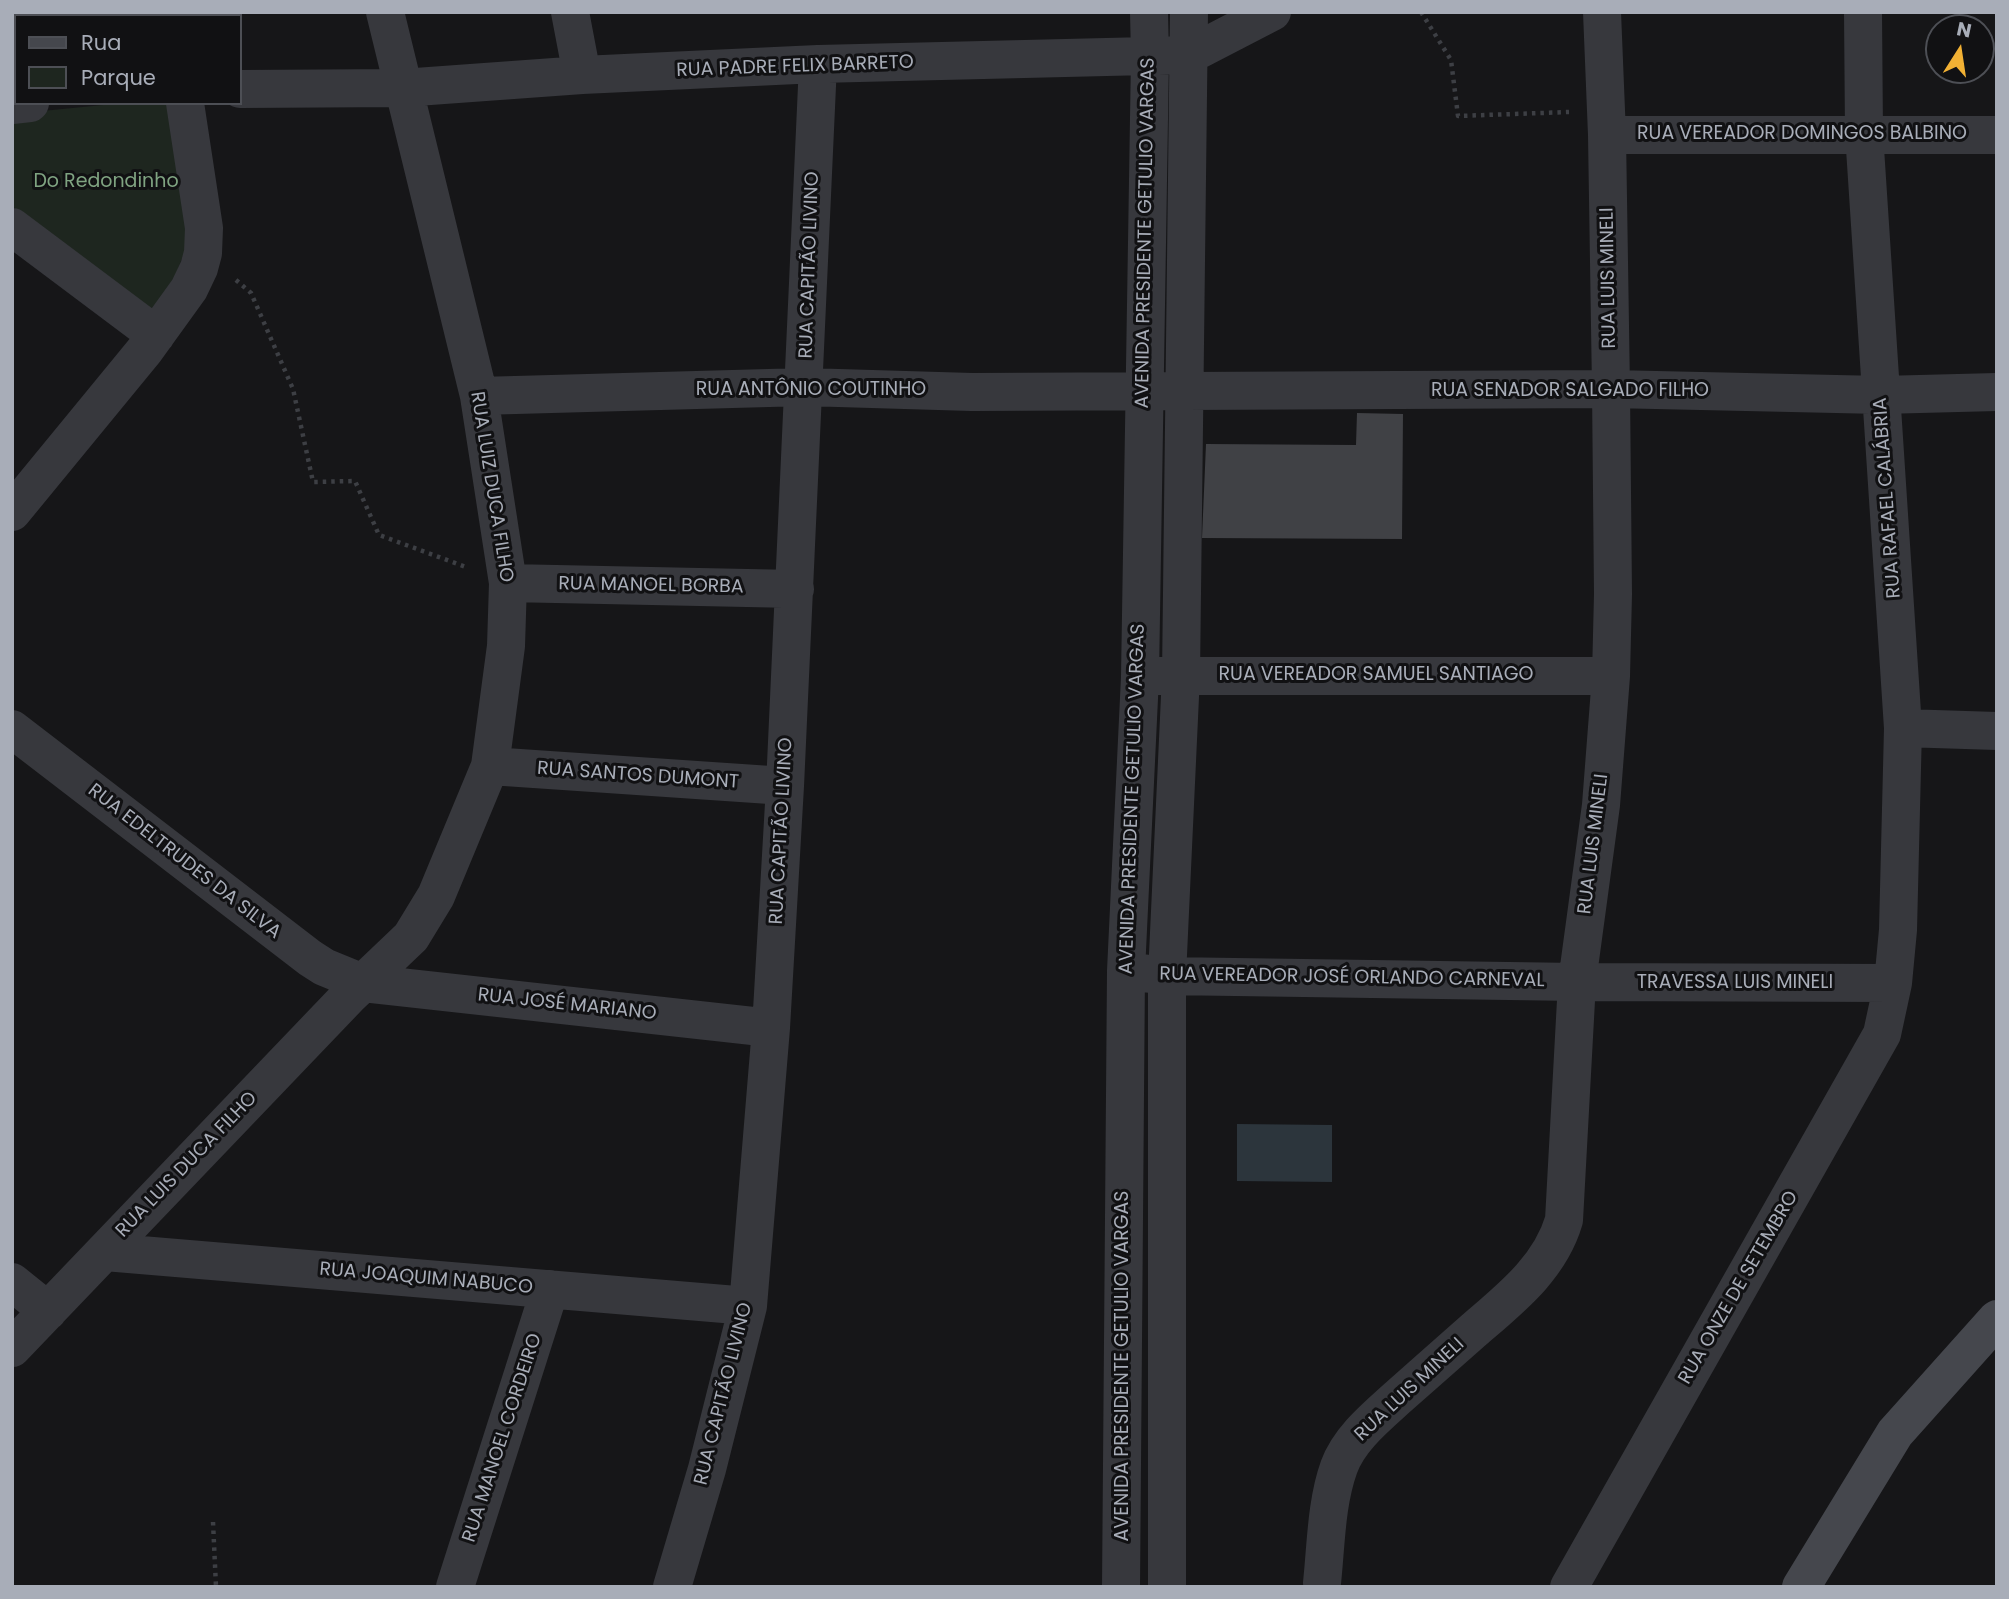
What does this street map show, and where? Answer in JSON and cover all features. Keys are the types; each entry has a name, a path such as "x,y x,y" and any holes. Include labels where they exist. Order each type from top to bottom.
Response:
{"street":[{"name":"RUA LUIZ DUCA FILHO","path":"363,983 411,937 436,896 490,766 506,646 508,583 479,396 385,12"},
{"path":"570,12 582,75"},
{"name":"AVENIDA PRESIDENTE GETULIO VARGAS","path":"1121,1587 1126,971 1140,677 1149,12"},
{"name":"AVENIDA PRESIDENTE GETULIO VARGAS","path":"1167,1587 1167,976 1181,675 1189,12"},
{"path":"1189,55 1272,12"},
{"name":"RUA LUIS MINELI","path":"1322,1583 1334,1487 1339,1465 1352,1444 1372,1420 1505,1303 1535,1273 1559,1237 1566,1208 1577,982 1601,805 1611,676 1611,389 1602,12"},
{"name":"RUA RAFAEL CALÁBRIA","path":"1863,12 1864,133 1903,728 1898,930 1893,983"},
{"name":"RUA PADRE FELIX BARRETO","path":"242,89 402,88 582,75 818,64 1189,55"},
{"name":"RUA CAPITÃO LIVINO","path":"672,1587 748,1306 771,1028 785,786 818,64"},
{"path":"12,512 156,335 189,289 203,253 204,228 185,105"},
{"name":"RUA VEREADOR DOMINGOS BALBINO","path":"1606,123 1997,135"},
{"path":"12,227 156,335"},
{"name":"RUA ANTÔNIO COUTINHO","path":"479,396 805,387 972,392 1143,391"},
{"name":"RUA SENADOR SALGADO FILHO","path":"1143,391 1611,389 1881,395 1997,392"},
{"name":"RUA MANOEL BORBA","path":"508,583 794,589"},
{"name":"RUA VEREADOR SAMUEL SANTIAGO","path":"1140,677 1611,676"},
{"path":"1903,728 1997,731"},
{"name":"RUA EDELTRUDES DA SILVA","path":"12,729 310,958 324,967 363,983"},
{"name":"RUA SANTOS DUMONT","path":"490,766 785,786"},
{"name":"RUA VEREADOR JOSÉ ORLANDO CARNEVAL","path":"1126,971 1167,976 1577,982"},
{"name":"TRAVESSA LUIS MINELI","path":"1577,982 1893,983"},
{"name":"RUA JOSÉ MARIANO","path":"363,983 771,1028"},
{"name":"RUA LUIS DUCA FILHO","path":"12,1348 363,983"},
{"name":"RUA ONZE DE SETEMBRO","path":"1569,1587 1882,1034 1893,983"},
{"name":"RUA JOAQUIM NABUCO","path":"105,1252 748,1306"},
{"path":"12,1282 48,1311"},
{"name":"RUA MANOEL CORDEIRO","path":"455,1587 550,1289"},
{"path":"1801,1587 1895,1433 1997,1319"}],"path":[{"path":"1421,12 1451,61 1458,116 1606,123"},
{"path":"203,253 251,293 293,388 313,482 355,481 379,535 508,583"},
{"path":"213,1522 216,1587"}],"green space":[{"name":"Do Redondinho","path":"103,105 175,105 186,188 185,251 163,307 150,315 12,206 12,114"}],"shaded area":[{"path":"1237,1124 1332,1125 1332,1182 1237,1181"}],"building":[{"path":"1357,413 1403,414 1402,539 1202,538 1206,444 1356,445"}]}
